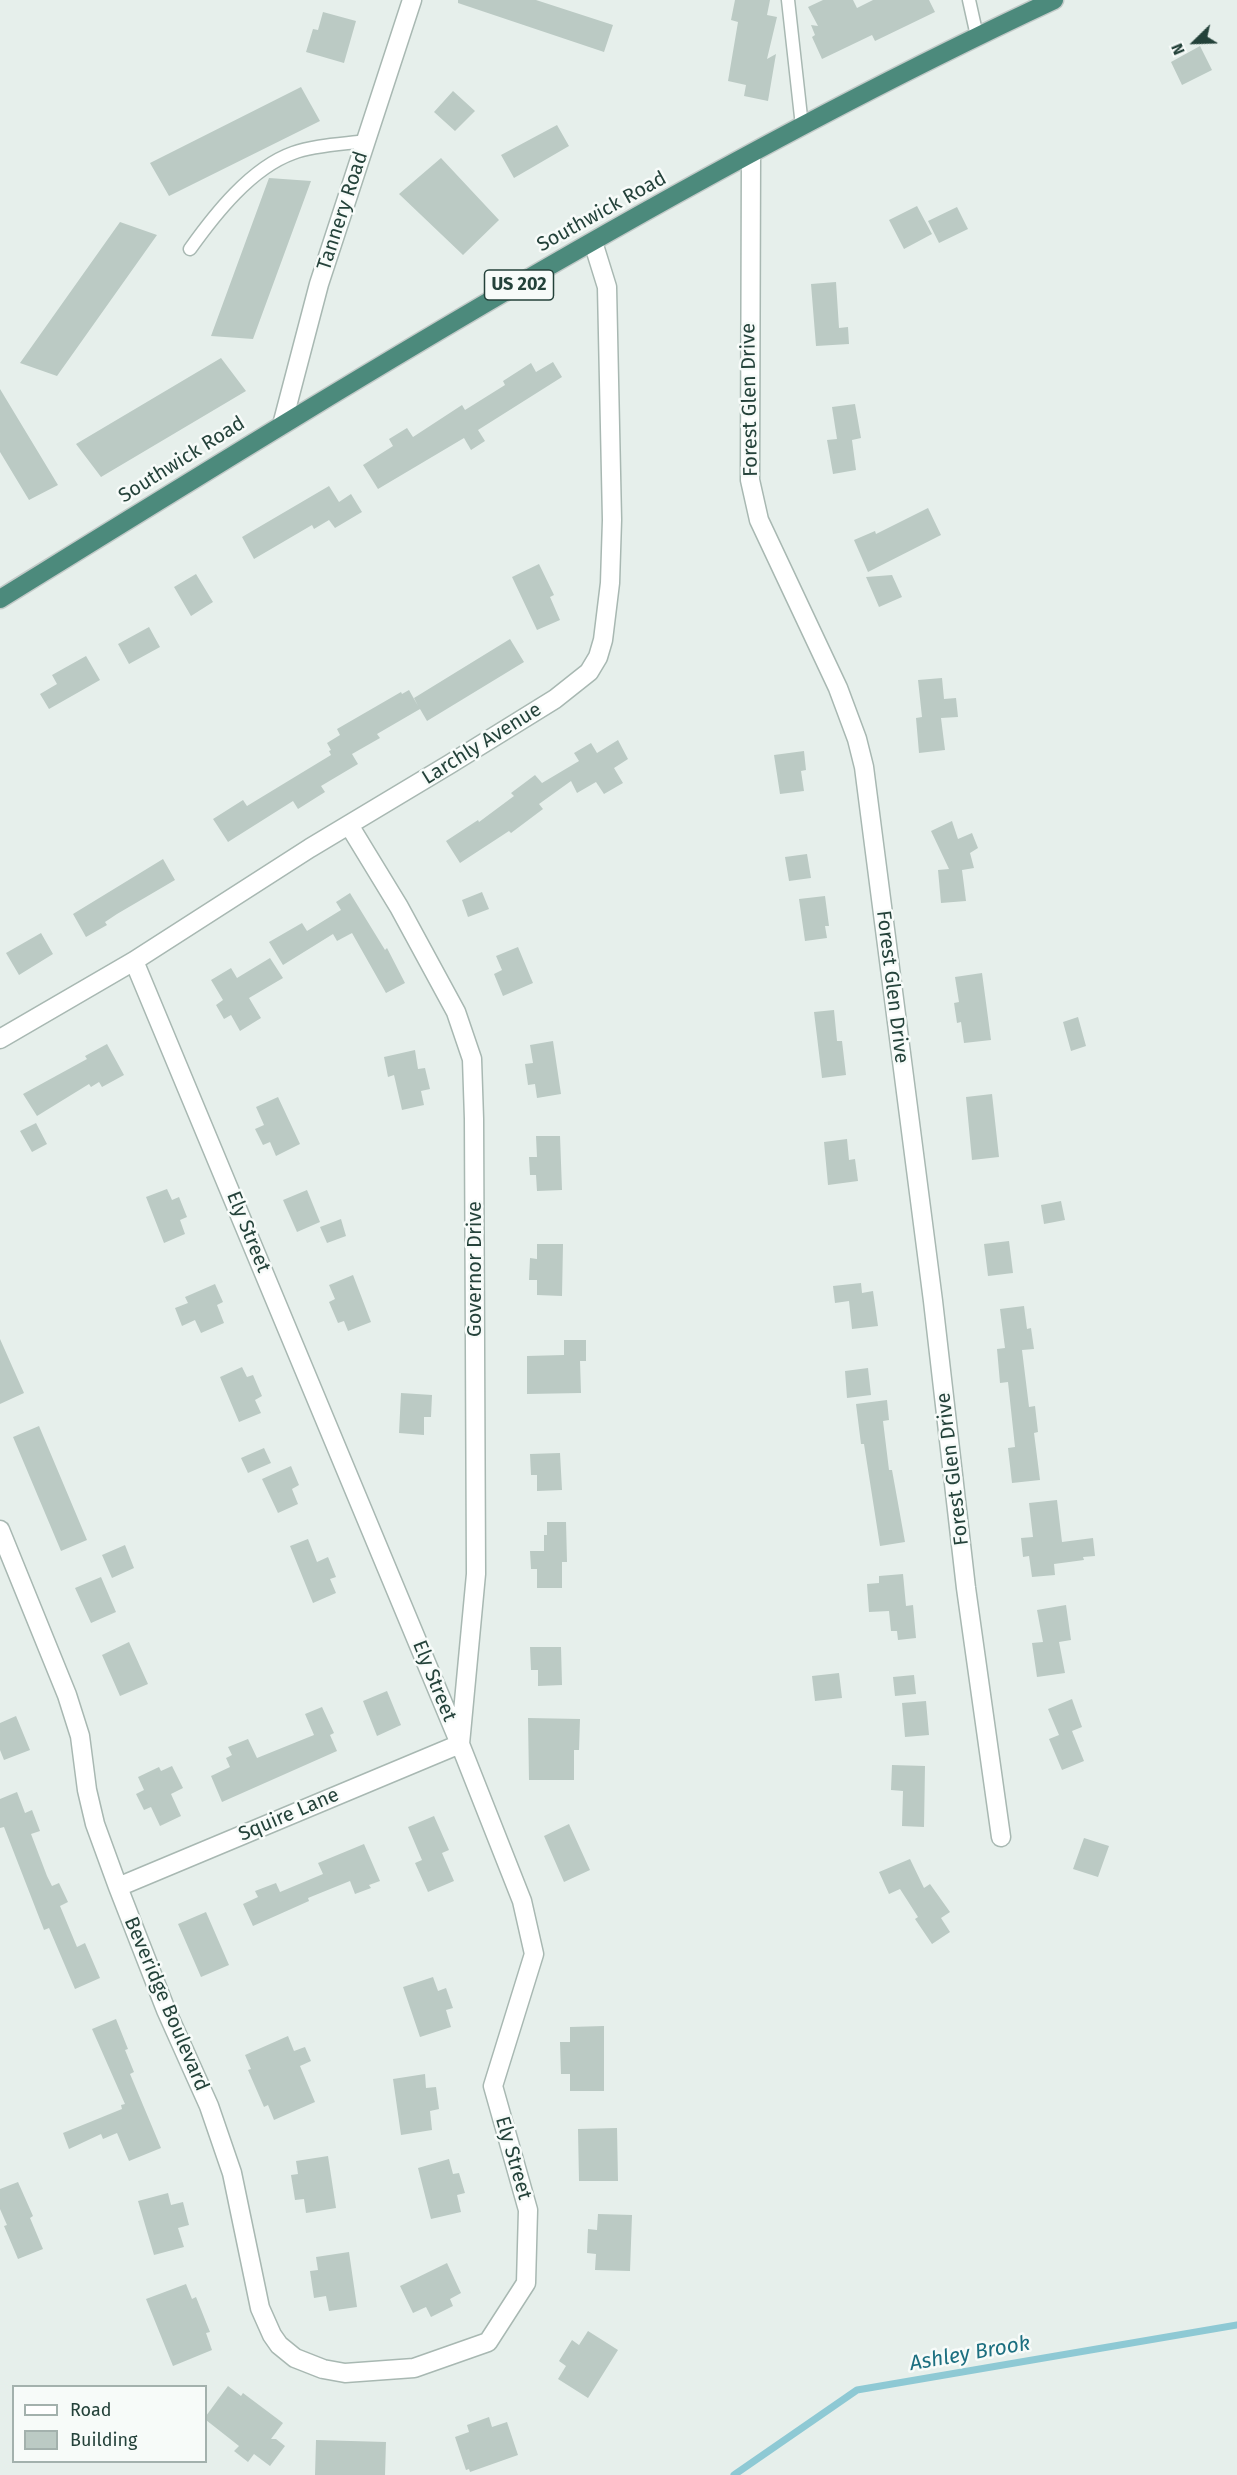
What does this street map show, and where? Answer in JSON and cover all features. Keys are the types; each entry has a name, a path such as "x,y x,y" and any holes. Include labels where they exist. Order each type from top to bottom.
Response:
{"highway":[{"name":"Southwick Road","path":"0,598 282,425 592,242 802,126 1053,0"}],"street":[{"name":"Tannery Road","path":"282,425 319,284 412,0"},
{"name":"Forest Glen Drive","path":"751,154 750,480 759,520 838,688 857,739 864,767 933,1301 966,1588 1001,1837"},
{"name":"Larchly Avenue","path":"0,1040 134,961 349,825 555,699 589,672 598,657 603,640 608,602 612,509 607,287 592,242"},
{"name":"Governor Drive","path":"349,825 399,907 456,1012 472,1059 476,1574 460,1744"},
{"name":"Ely Street","path":"134,961 460,1744 522,1901 534,1954 493,2086 528,2210 526,2283 488,2342 414,2368"},
{"name":"Beveridge Boulevard","path":"1,1534 45,1635 67,1695 80,1736 87,1790 95,1824 117,1887 166,2010 209,2106 232,2173 260,2308 272,2335 287,2353 322,2369 362,2373 414,2368"},
{"name":"Squire Lane","path":"117,1887 460,1744"}],"lane":[{"path":"788,0 802,126"},
{"path":"969,0 978,36"},
{"path":"190,249 214,214 267,167 294,153 366,141"}],"building":[{"path":"458,0 536,0 613,25 604,52 458,3"},
{"path":"735,0 770,0 767,15 777,17 767,59 776,54 768,101 744,96 746,85 728,81 738,22 731,20"},
{"path":"823,0 853,0 857,8 873,0 929,0 935,12 875,41 872,35 822,59 812,37 815,35 811,25 818,26 808,7"},
{"path":"323,12 356,21 344,63 306,52 313,29 318,30"},
{"path":"1200,46 1212,70 1182,85 1171,62"},
{"path":"301,87 320,121 169,196 150,163"},
{"path":"453,91 475,111 455,131 434,112"},
{"path":"557,125 569,146 514,178 501,155"},
{"path":"441,158 499,220 463,255 399,194"},
{"path":"269,178 311,181 253,339 211,336"},
{"path":"917,206 932,234 904,249 889,220"},
{"path":"957,207 968,229 939,243 928,221"},
{"path":"120,222 157,235 57,376 20,363"},
{"path":"836,282 839,328 848,327 849,344 816,346 811,284"},
{"path":"221,358 246,391 101,477 76,444"},
{"path":"553,362 562,377 478,430 485,441 471,450 464,438 378,489 363,465 393,446 389,439 407,428 413,437 462,405 465,410 505,385 503,381 531,363 536,372"},
{"path":"0,389 58,485 29,500 0,452"},
{"path":"855,404 861,438 852,440 856,470 833,474 827,440 837,439 832,407"},
{"path":"329,486 339,502 351,494 362,512 335,528 329,520 314,529 312,525 254,559 242,537"},
{"path":"928,508 941,535 868,572 854,540 875,531 876,534"},
{"path":"539,564 554,595 550,597 560,620 537,630 512,577"},
{"path":"196,574 213,602 191,616 174,587"},
{"path":"892,575 902,597 879,607 866,577"},
{"path":"149,627 160,647 129,664 118,644"},
{"path":"510,639 524,662 427,721 420,709 377,734 380,738 352,754 358,764 321,786 325,792 298,809 293,801 228,842 213,819 243,800 247,806 331,755 327,743 340,735 337,729 401,692 402,694 409,690 418,706 414,698"},
{"path":"86,656 100,680 49,709 40,694 57,684 52,675"},
{"path":"942,678 944,699 956,698 958,717 941,718 945,750 919,753 916,718 922,717 918,680"},
{"path":"618,740 628,759 614,768 623,783 604,794 596,782 577,793 571,781 539,804 543,809 511,833 509,831 460,863 446,841 478,820 479,822 514,796 511,793 535,775 542,783 579,761 574,753 591,743 597,753"},
{"path":"804,751 806,770 801,771 804,791 780,794 774,755"},
{"path":"952,821 958,839 972,833 978,848 970,853 974,868 962,870 966,901 941,903 938,870 949,869 931,831"},
{"path":"807,854 811,878 789,881 785,857"},
{"path":"163,859 175,880 117,914 105,922 107,925 86,937 73,914"},
{"path":"482,892 489,909 468,917 462,900"},
{"path":"350,893 385,950 387,948 405,983 386,993 352,933 337,941 333,934 283,965 269,942 302,923 307,931 341,910 336,902"},
{"path":"825,896 829,926 825,926 827,938 805,941 799,899"},
{"path":"41,933 53,954 19,975 6,953"},
{"path":"518,947 533,983 503,996 494,974 502,970 496,956"},
{"path":"270,958 283,978 249,998 261,1018 240,1031 231,1015 224,1019 216,1005 223,1000 211,980 231,968 237,978"},
{"path":"982,973 991,1040 964,1043 961,1022 957,1023 954,1003 959,1002 955,977"},
{"path":"834,1010 837,1041 842,1041 846,1075 822,1078 814,1012"},
{"path":"1078,1017 1086,1046 1071,1051 1063,1022"},
{"path":"553,1041 561,1094 537,1098 535,1084 528,1085 525,1064 533,1063 530,1045"},
{"path":"107,1044 124,1075 102,1087 99,1082 91,1087 89,1084 37,1116 23,1094 87,1059 85,1056"},
{"path":"415,1050 418,1069 425,1068 430,1089 421,1091 424,1105 402,1110 394,1075 388,1077 384,1057"},
{"path":"992,1094 999,1157 972,1160 966,1097"},
{"path":"278,1097 300,1144 276,1156 270,1142 263,1145 255,1129 264,1125 256,1107"},
{"path":"36,1123 47,1144 32,1152 20,1131"},
{"path":"536,1136 560,1136 562,1190 537,1191 536,1175 530,1175 529,1157 537,1157"},
{"path":"847,1139 849,1160 855,1159 858,1181 828,1185 824,1142"},
{"path":"167,1189 172,1200 179,1197 187,1217 180,1220 185,1234 164,1243 146,1197"},
{"path":"307,1190 320,1222 297,1232 283,1200"},
{"path":"1061,1201 1065,1220 1044,1224 1041,1205"},
{"path":"341,1219 346,1236 327,1243 320,1227"},
{"path":"1009,1241 1013,1273 988,1276 984,1244"},
{"path":"537,1244 563,1244 562,1296 537,1295 537,1280 529,1280 530,1258 537,1259"},
{"path":"353,1275 371,1322 348,1331 344,1321 338,1323 329,1302 335,1299 329,1285"},
{"path":"861,1283 862,1293 873,1291 878,1326 852,1329 849,1301 835,1303 833,1286"},
{"path":"215,1284 223,1302 217,1305 224,1323 201,1333 195,1320 182,1326 175,1308 188,1303 185,1297"},
{"path":"1024,1306 1027,1329 1031,1328 1034,1349 1022,1350 1029,1407 1035,1406 1038,1432 1034,1433 1040,1480 1012,1483 1008,1448 1015,1447 1008,1382 1000,1383 997,1349 1005,1348 1000,1309"},
{"path":"0,1339 24,1393 0,1404"},
{"path":"564,1340 586,1340 586,1361 580,1361 581,1393 527,1394 527,1356 564,1355"},
{"path":"242,1367 247,1377 253,1375 262,1396 255,1400 261,1413 239,1422 220,1377"},
{"path":"868,1368 871,1395 847,1398 845,1371"},
{"path":"401,1393 432,1395 431,1417 424,1417 424,1435 399,1433"},
{"path":"887,1400 889,1420 883,1421 889,1470 892,1470 905,1542 880,1546 856,1404"},
{"path":"39,1426 87,1540 61,1551 13,1437"},
{"path":"264,1448 271,1463 248,1473 241,1458"},
{"path":"560,1453 562,1490 537,1491 537,1475 531,1475 530,1454"},
{"path":"291,1466 299,1485 292,1489 298,1504 278,1513 262,1479"},
{"path":"1057,1500 1062,1542 1093,1538 1095,1556 1083,1557 1084,1560 1054,1564 1055,1575 1032,1577 1029,1556 1023,1557 1021,1538 1033,1537 1029,1503"},
{"path":"547,1522 566,1522 567,1562 562,1562 562,1588 537,1588 537,1569 531,1569 530,1551 544,1551"},
{"path":"308,1539 317,1562 328,1557 336,1577 330,1579 336,1593 313,1603 290,1546"},
{"path":"125,1545 134,1568 112,1578 102,1555"},
{"path":"903,1574 906,1606 913,1605 916,1638 898,1640 897,1631 891,1631 889,1611 869,1612 867,1584 879,1583 879,1576"},
{"path":"101,1577 116,1612 91,1623 75,1588"},
{"path":"1066,1605 1071,1640 1059,1642 1065,1673 1037,1677 1032,1643 1043,1642 1037,1610"},
{"path":"129,1642 148,1684 120,1696 102,1655"},
{"path":"530,1647 561,1647 562,1685 538,1686 538,1670 531,1670"},
{"path":"839,1673 842,1698 815,1701 812,1676"},
{"path":"914,1675 916,1694 895,1696 893,1677"},
{"path":"387,1691 401,1725 377,1736 363,1701"},
{"path":"1072,1699 1082,1727 1072,1731 1084,1761 1062,1770 1049,1739 1059,1735 1048,1709"},
{"path":"926,1701 929,1735 905,1737 902,1703"},
{"path":"322,1707 334,1733 330,1735 337,1751 222,1802 211,1776 230,1767 226,1758 232,1755 228,1747 248,1739 257,1758 314,1735 305,1714"},
{"path":"16,1716 30,1750 4,1760 0,1750 0,1723"},
{"path":"528,1718 580,1719 579,1750 574,1750 574,1780 529,1780"},
{"path":"892,1765 925,1766 924,1827 902,1826 903,1791 891,1790"},
{"path":"172,1766 183,1788 171,1794 181,1816 160,1826 151,1807 144,1810 136,1794 144,1790 138,1777 159,1767 161,1771"},
{"path":"17,1792 25,1813 32,1810 40,1831 31,1834 47,1876 52,1886 59,1883 68,1902 60,1906 77,1947 85,1943 100,1978 75,1989 49,1928 44,1930 4,1827 0,1828 0,1799"},
{"path":"434,1816 449,1850 442,1853 454,1881 428,1892 415,1863 422,1860 408,1827"},
{"path":"569,1824 590,1870 564,1882 544,1836"},
{"path":"1084,1838 1109,1846 1098,1877 1073,1869"},
{"path":"364,1844 380,1881 369,1885 371,1888 355,1894 350,1881 308,1898 309,1901 253,1926 243,1904 258,1897 255,1891 276,1883 280,1892 323,1874 318,1863"},
{"path":"910,1859 924,1888 930,1884 950,1912 941,1918 950,1932 932,1944 915,1919 918,1917 900,1889 889,1894 879,1872"},
{"path":"206,1912 229,1965 201,1977 178,1924"},
{"path":"433,1977 438,1991 446,1988 453,2008 446,2010 451,2027 420,2037 403,1987"},
{"path":"116,2019 134,2072 130,2074 161,2148 129,2161 117,2133 103,2139 101,2134 69,2149 63,2133 122,2109 121,2105 125,2104 92,2029"},
{"path":"604,2026 604,2091 570,2091 570,2074 561,2074 560,2042 570,2042 570,2027"},
{"path":"288,2036 294,2051 305,2047 311,2061 300,2066 315,2102 274,2120 268,2105 264,2107 248,2070 251,2069 245,2055"},
{"path":"425,2074 426,2088 436,2087 439,2109 430,2111 432,2130 401,2135 393,2079"},
{"path":"617,2128 618,2181 579,2181 578,2129"},
{"path":"328,2156 336,2208 306,2213 304,2199 295,2200 291,2175 298,2174 296,2161"},
{"path":"449,2159 453,2174 459,2173 465,2193 457,2195 461,2212 431,2219 418,2168"},
{"path":"18,2182 33,2216 30,2218 43,2249 18,2259 4,2226 7,2225 0,2209 0,2189"},
{"path":"168,2193 171,2205 183,2202 189,2225 178,2228 184,2247 154,2255 138,2201"},
{"path":"598,2214 632,2215 630,2271 595,2270 596,2254 587,2253 588,2229 597,2230"},
{"path":"349,2252 357,2307 329,2311 326,2296 314,2298 310,2271 318,2270 316,2257"},
{"path":"447,2263 461,2293 450,2299 453,2306 431,2317 426,2307 413,2313 400,2286"},
{"path":"186,2284 192,2299 196,2297 210,2332 206,2333 212,2350 173,2366 146,2299"},
{"path":"588,2331 618,2350 588,2398 558,2379 566,2366 559,2361 572,2340 579,2345"},
{"path":"228,2386 241,2396 243,2393 283,2423 271,2439 276,2439 285,2446 270,2466 254,2454 248,2462 234,2451 239,2446 207,2421 207,2415"},
{"path":"489,2417 492,2427 507,2422 518,2455 470,2472 469,2469 466,2470 455,2437 469,2432 467,2425"},
{"path":"316,2440 386,2442 385,2475 315,2475"}],"waterway":[{"name":"Ashley Brook","path":"734,2475 857,2390 1237,2325"}]}
